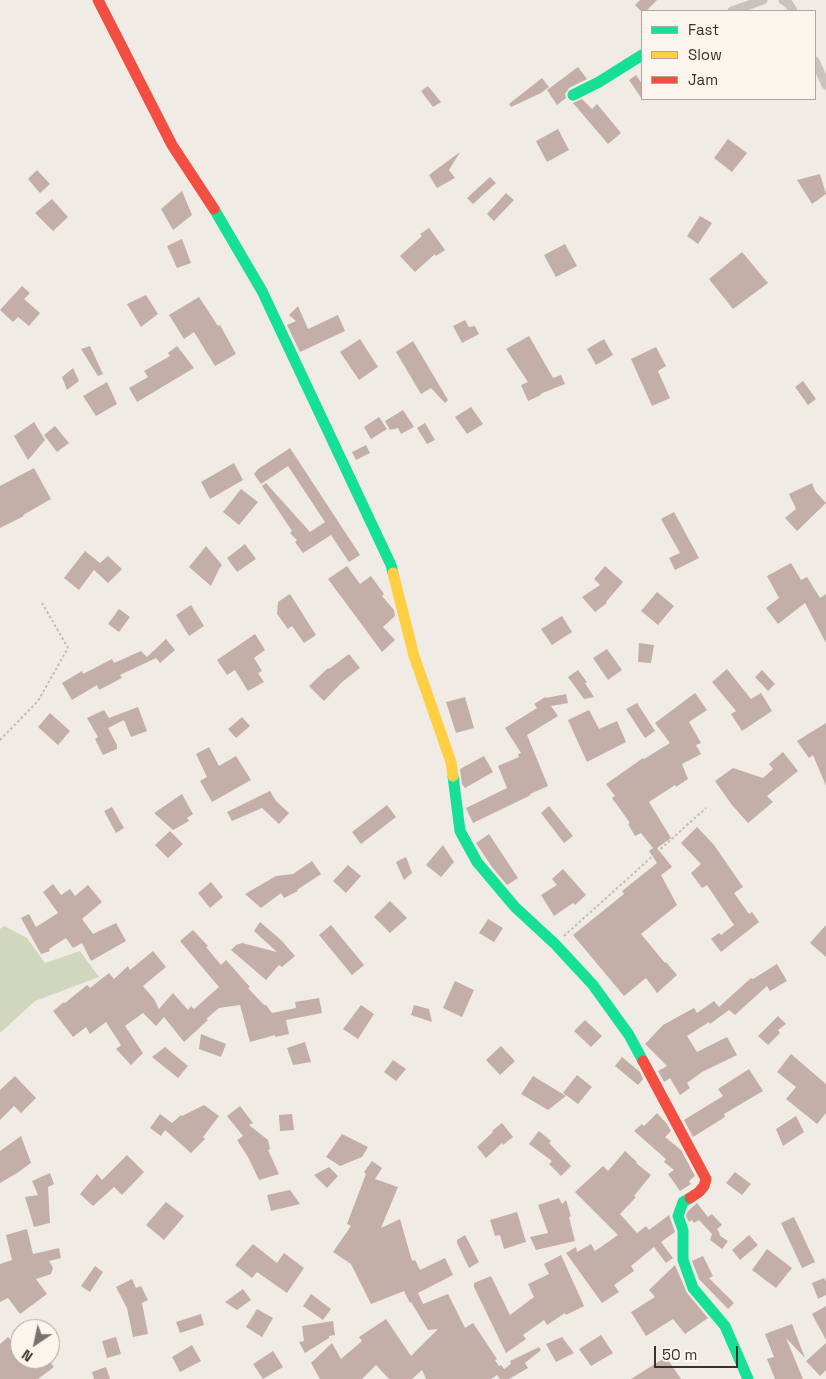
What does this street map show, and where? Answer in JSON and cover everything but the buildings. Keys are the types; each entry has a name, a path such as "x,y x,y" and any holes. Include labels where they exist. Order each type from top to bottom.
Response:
{"street":[{"path":"98,0 172,145 224,224 262,291 390,565 414,656 451,762 460,831 477,862 515,907 593,985 629,1035 706,1179 704,1186 699,1192 683,1202 680,1208 678,1216 683,1230 683,1260 693,1288 725,1326 748,1379"},
{"path":"735,10 763,0"},
{"path":"783,0 789,4 792,10"},
{"path":"573,95 599,82 641,56"},
{"path":"816,63 826,85"}],"path":[{"path":"0,740 38,700 68,648 42,603"},
{"path":"554,944 706,808"}],"green space":[{"path":"4,926 27,938 45,963 80,951 99,977 35,1001 0,1033 0,929"}],"traffic: fast":[{"path":"573,95 599,82 641,56"},
{"path":"214,209 262,291 391,565 393,573"},
{"path":"453,776 460,831 477,862 515,907 555,944 593,985 629,1035 643,1061"},
{"path":"690,1198 683,1202 678,1216 683,1230 683,1260 693,1288 725,1326 748,1379"}],"traffic: slow":[{"path":"393,573 414,656 451,762 453,776"}],"traffic: jam":[{"path":"98,0 172,145 214,209"},
{"path":"643,1061 706,1179 704,1186 699,1192 690,1198"}]}
